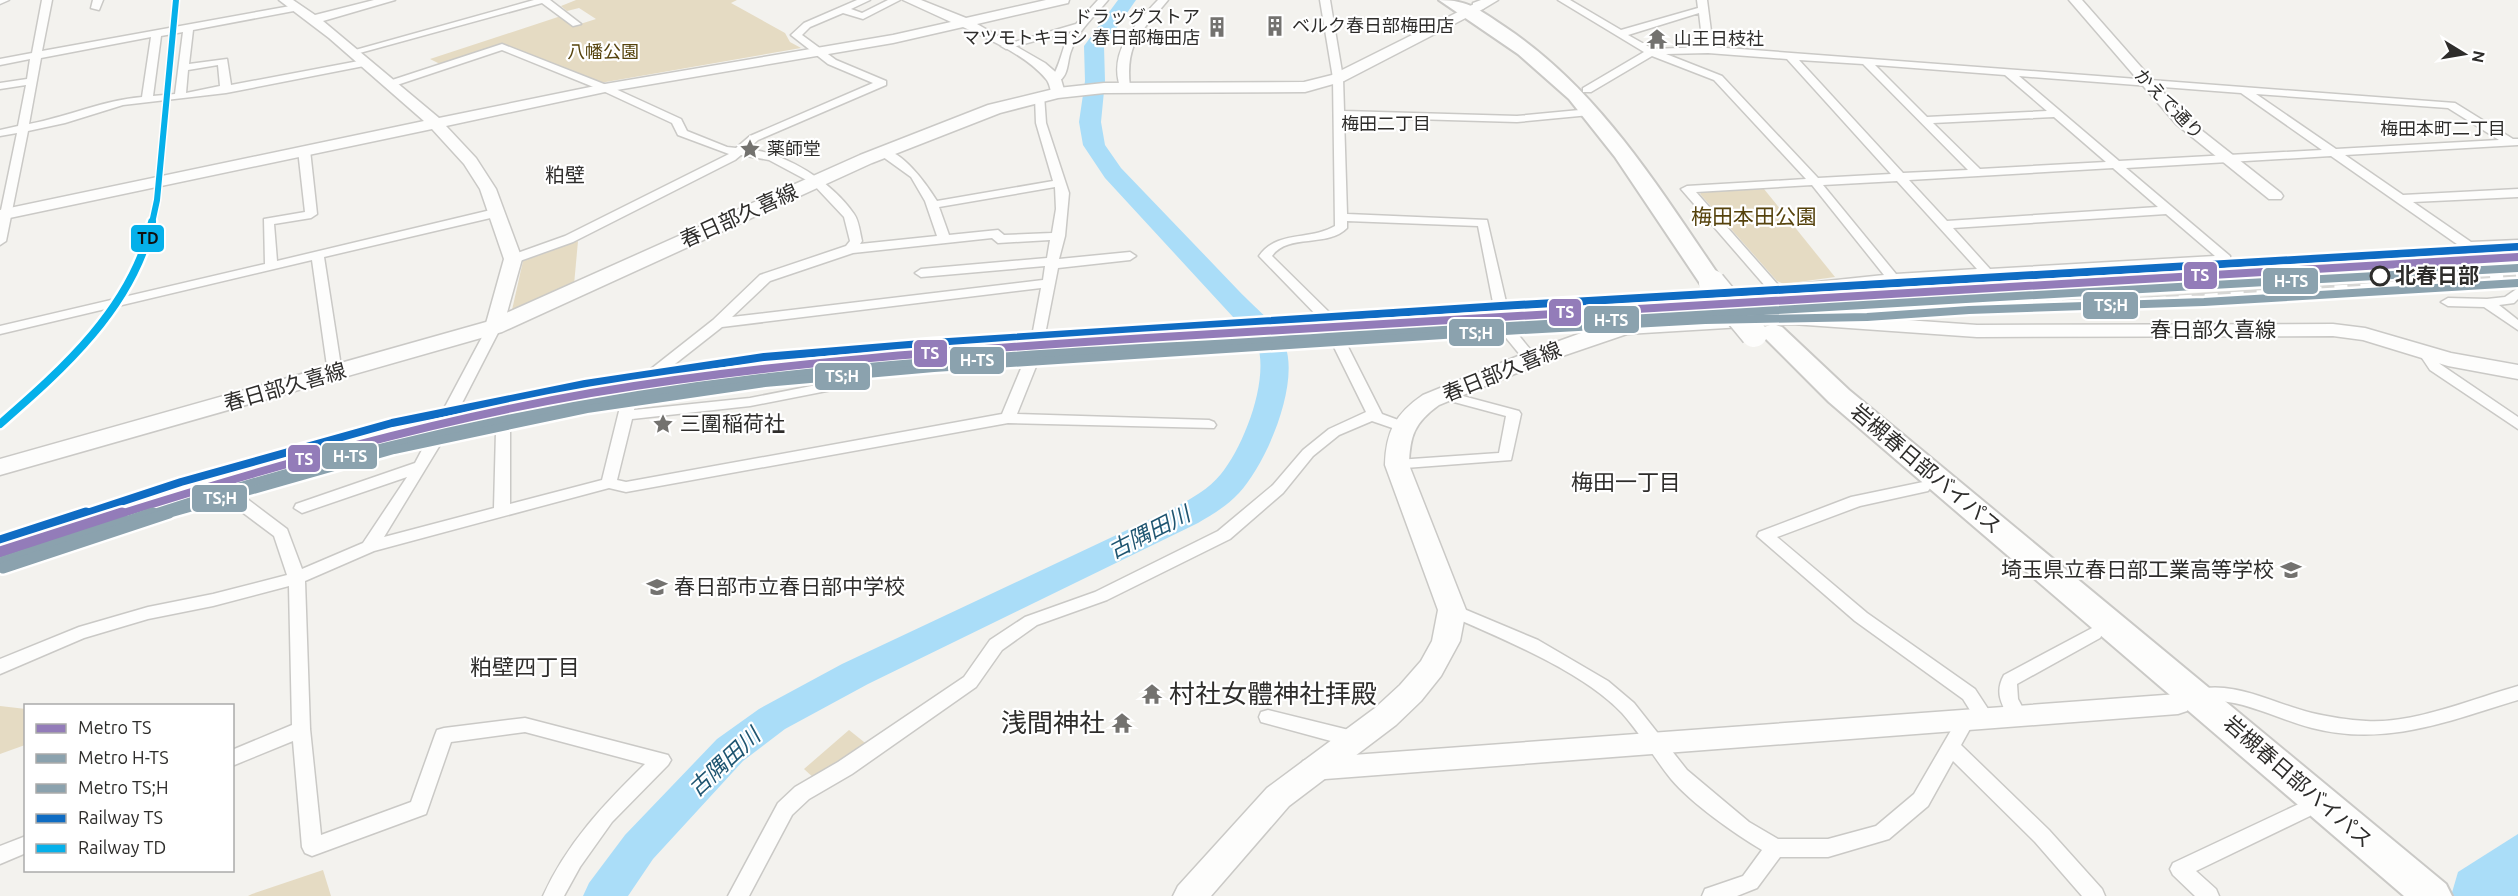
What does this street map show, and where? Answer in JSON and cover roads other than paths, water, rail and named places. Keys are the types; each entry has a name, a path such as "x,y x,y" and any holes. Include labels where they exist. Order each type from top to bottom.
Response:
{"highway":[{"name":"岩槻春日部バイパス","path":"1448,0 1476,4 1535,58 1589,101 1721,283 1821,399 2094,633 2188,700 2303,810 2419,893"},
{"name":"岩槻春日部バイパス","path":"1764,333 2188,700 2419,893"}],"main road":[{"name":"春日部久喜線","path":"0,466 494,327 883,152 973,115 1055,91 1125,87 1288,89 1338,78 1476,4"},
{"name":"春日部久喜線","path":"1404,427 1421,407 1531,359 1592,337 1626,328 1670,323 1792,318 1977,331 2333,330 2365,334 2425,352 2518,372"},
{"path":"1190,896 1276,798 1409,696 1436,665 1451,627 1452,610 1397,465 1398,440 1404,427"}],"street":[{"path":"0,241 3,215 24,129 35,56 47,0"},
{"path":"313,20 388,0"},
{"path":"353,52 544,0 576,24"},
{"path":"513,258 569,239 665,193 740,152 754,138 882,82 832,62 821,52 802,42 796,35 798,31 865,0"},
{"path":"844,10 863,16 895,0"},
{"path":"909,0 968,22 1006,46 1055,91"},
{"path":"1008,418 1032,360 1059,236 1063,193 1044,139 1060,76 1064,48 1103,0"},
{"path":"1125,87 1121,64 1124,49 1138,27 1163,0"},
{"path":"1325,0 1338,78 1341,228 1332,236 1279,244 1268,251 1265,256 1269,263 1297,286 1334,330 1376,417 1404,427"},
{"path":"1567,2 1589,0"},
{"name":"かえで通り","path":"2075,0 2181,121 2275,196"},
{"path":"3,215 604,88 821,52 968,22 1053,1"},
{"path":"1567,2 1652,52 1718,78 1815,182 1893,278"},
{"path":"0,62 188,28 290,4 313,20 390,84 435,123 470,160 488,189 513,258 494,327 420,467 391,517 369,547"},
{"path":"1620,34 1703,4 1708,50"},
{"path":"1006,46 1080,26"},
{"path":"180,97 188,28"},
{"path":"147,99 156,34"},
{"path":"390,84 502,47 604,88 677,122 682,133 725,150 761,154 773,158 816,182 850,216 856,241 851,249"},
{"path":"1338,114 1517,119 1589,101 1652,52 1708,50 2451,105 2516,143"},
{"path":"1790,56 1987,273"},
{"path":"183,68 223,61 225,90"},
{"path":"1866,62 1978,173"},
{"path":"0,133 61,121 107,105 225,90 364,63"},
{"path":"1501,306 1776,290 1893,278 2226,259 2009,73"},
{"path":"0,86 31,81"},
{"path":"2244,90 2468,246 2518,244"},
{"path":"1924,120 2056,114"},
{"path":"1776,290 1687,189 2516,143"},
{"path":"271,265 268,222 310,214 304,150"},
{"path":"883,152 915,175 933,206 944,238"},
{"path":"933,206 1059,183"},
{"path":"2401,200 2518,193"},
{"path":"1944,225 2167,210"},
{"path":"0,330 495,213"},
{"path":"1342,217 1483,223 1505,328 1531,359"},
{"path":"609,483 628,399 647,379 718,323 765,278 851,249 998,234 998,239 1059,236"},
{"path":"317,254 335,373"},
{"path":"921,273 1130,256"},
{"path":"718,323 1049,283"},
{"path":"2448,302 2487,303 2509,300 2518,292"},
{"path":"2487,303 2518,326"},
{"path":"1032,360 1175,351"},
{"path":"2425,352 2435,367 2518,424"},
{"path":"625,415 750,402 847,383"},
{"path":"1397,465 1506,457 1514,414 1444,395"},
{"path":"2499,410 2518,408"},
{"path":"738,896 785,809 802,793 845,768 970,682 996,645 1031,621 1101,596 1224,535 1278,489 1316,446 1334,432 1375,414"},
{"path":"0,667 79,633 148,613 213,600 297,578 369,547 609,483 626,487 1008,418 1065,418 1143,424 1209,425"},
{"path":"502,511 503,431"},
{"path":"302,508 420,467"},
{"path":"1923,487 1857,501 1764,536 1861,616 1969,694 1974,719"},
{"path":"228,493 281,533 297,578 301,729 312,847 418,808 444,735 525,725 661,760 605,816 573,861 552,896"},
{"path":"1452,610 1532,645 1602,686 1628,708 1680,776 1742,828 1775,848 1828,848 1882,833 1921,800 1962,727 1974,719"},
{"path":"2018,716 2008,699 2006,688 2010,680 2094,633"},
{"path":"1311,769 2018,716 2228,695 2313,721 2368,729 2414,724 2518,693"},
{"path":"1268,717 1353,739"},
{"path":"234,757 301,729"},
{"path":"1951,747 2042,836 2095,896"},
{"path":"2209,896 2180,869 2303,810"},
{"path":"0,855 24,845"},
{"path":"1712,896 1750,882 1775,848"}],"water":[{"path":"2518,834 2518,896 2451,896 2458,872"}],"waterway":[{"name":"古隅田川","path":"604,896 639,847 730,750 772,719 855,674 1187,515 1222,491 1241,469 1265,416 1274,377 1275,360 1272,346 1255,323 1113,173 1094,145 1090,122 1095,81 1094,46 1127,0"}],"railway":[{"path":"1820,296 2518,253"},
{"path":"1867,307 2129,301 2518,276"}],"metro line":[{"name":"TS","path":"0,552 220,483 442,423 592,393 776,368 960,351 1146,338 1776,299 2518,257"},
{"name":"H-TS","path":"3,562 187,502 396,443 589,404 767,377 935,363 1503,326 2518,268"},
{"name":"TS;H","path":"3,568 188,507 394,450 587,409 765,383 934,368 1505,331 1705,320 1867,317 1969,310 2204,302 2518,283"}],"rail line":[{"name":"TD","path":"0,424 52,377 100,326 120,297 136,267 149,235 157,200 176,0"},
{"name":"TS","path":"0,541 181,482 392,423 585,384 764,357 933,343 1501,306 2517,247"}],"place":[{"name":"ベルク春日部梅田店","path":"1275,26"},
{"name":"ドラッグストア マツモトキヨシ 春日部梅田店","path":"1217,27"},
{"name":"山王日枝社","path":"1657,39"},
{"name":"薬師堂","path":"750,149"},
{"name":"北春日部","path":"2380,276"},
{"name":"三圍稲荷社","path":"663,424"},
{"name":"埼玉県立春日部工業高等学校","path":"2291,570"},
{"name":"春日部市立春日部中学校","path":"657,587"},
{"name":"村社女體神社拝殿","path":"1152,694"},
{"name":"浅間神社","path":"1122,723"}],"district":[{"name":"梅田二丁目","path":"1386,124"},
{"name":"梅田本町二丁目","path":"2443,129"},
{"name":"粕壁","path":"565,175"},
{"name":"梅田一丁目","path":"1626,482"},
{"name":"粕壁四丁目","path":"525,667"}],"park label":[{"name":"八幡公園","path":"603,52"},
{"name":"梅田本田公園","path":"1754,217"}]}
